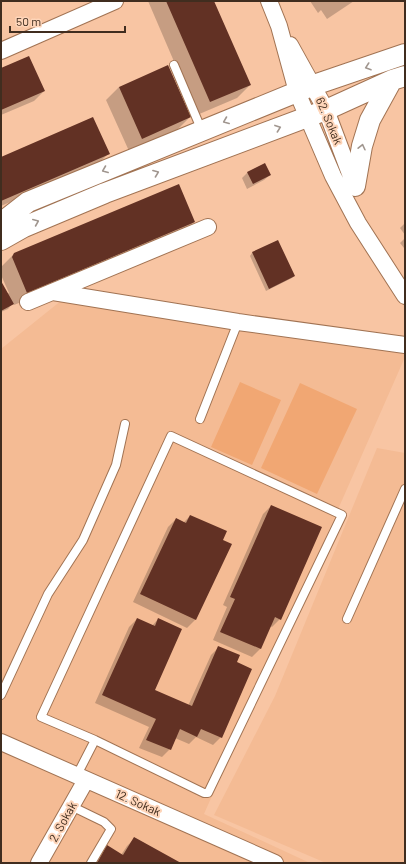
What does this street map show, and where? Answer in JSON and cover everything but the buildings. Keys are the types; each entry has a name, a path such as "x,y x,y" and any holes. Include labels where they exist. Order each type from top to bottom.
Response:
{"street":[{"path":"1,51 115,1"},
{"name":"62. Sokak","path":"269,1 305,88 307,117 333,176 358,223 405,296"},
{"path":"1,223 28,202 305,88 405,54"},
{"path":"1,240 24,227 105,193 326,110 398,78"},
{"path":"355,186 362,146 370,120 398,78"},
{"name":"62. Sokak","path":"305,88 326,110 355,186 358,223"},
{"path":"28,302 208,227"},
{"path":"53,292 238,322 405,345"},
{"name":"12. Sokak","path":"1,742 275,863"},
{"name":"2. Sokak","path":"39,863 72,806 82,778"}],"lane":[{"path":"174,65 202,131"},
{"path":"200,419 238,322"},
{"path":"1,694 48,594 83,540 116,465 125,424"},
{"path":"171,436 342,515 208,793 204,793 95,740 42,717 171,436"},
{"path":"347,619 405,489"},
{"path":"82,778 95,740"},
{"path":"72,806 104,822 111,829 91,863"}],"shaded area":[{"path":"62,300 405,354 405,357 204,814 310,863 1,863 1,349"},
{"path":"240,382 281,400 252,465 211,447"},
{"path":"300,383 357,409 317,494 261,468"},
{"path":"377,448 405,453 405,863 326,863 214,815 275,696"}]}
